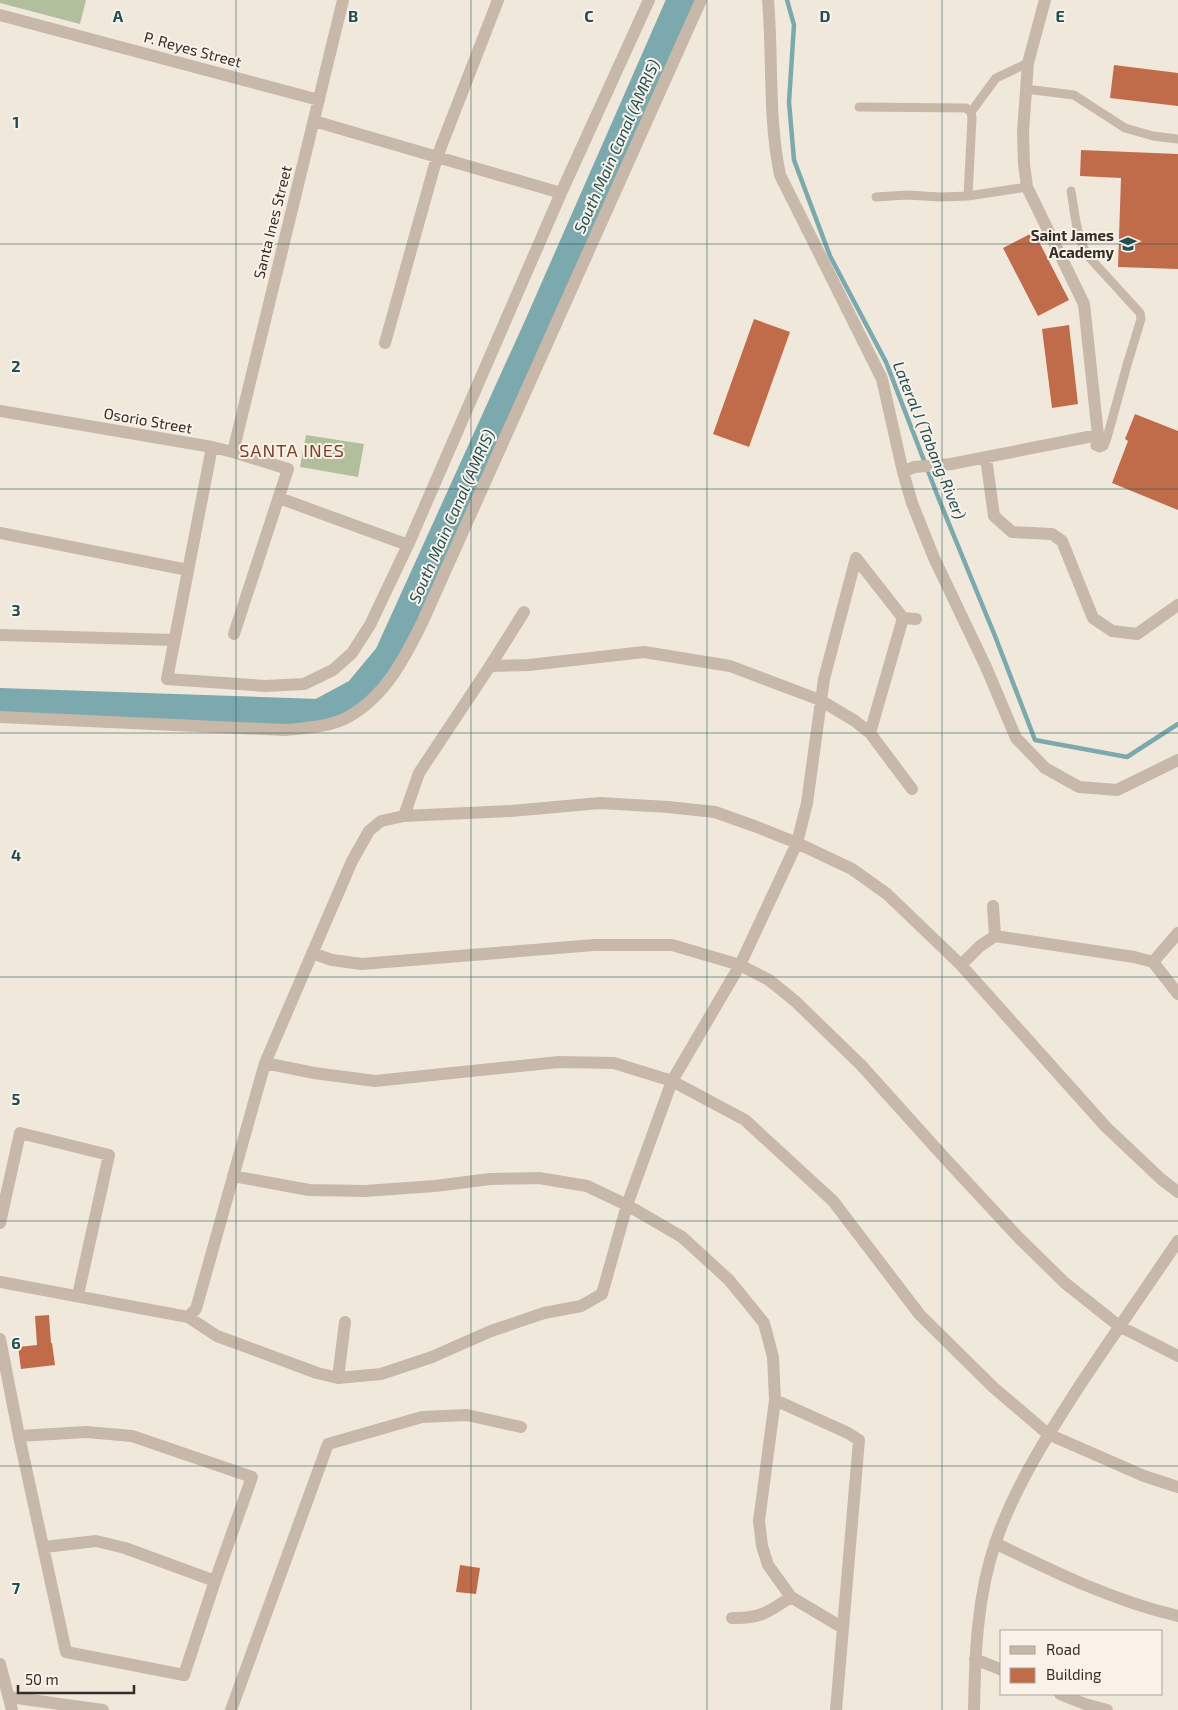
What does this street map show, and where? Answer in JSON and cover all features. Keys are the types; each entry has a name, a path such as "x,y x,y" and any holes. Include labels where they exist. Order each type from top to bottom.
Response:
{"street":[{"name":"Santa Ines Street","path":"233,452 343,0"},
{"path":"385,344 437,156 498,0"},
{"path":"212,447 167,679 265,686 304,684 333,670 352,653 370,625 408,545 561,193 649,0"},
{"path":"0,717 286,730 319,727 349,717 380,694 399,667 422,623 701,0"},
{"path":"768,0 774,149 780,175 882,379 909,470 912,503 934,558 986,667 1016,738 1045,768 1079,787 1117,790 1178,760"},
{"path":"909,470 986,458 1098,434 1084,304 1027,187 1024,164 1023,132 1028,63 1045,0"},
{"name":"P. Reyes Street","path":"0,15 319,100"},
{"path":"314,121 561,193"},
{"name":"Osorio Street","path":"0,411 212,447 288,469 279,498"},
{"path":"986,458 994,516 1012,532 1052,534 1062,541 1093,618 1112,631 1137,634 1178,605"},
{"path":"234,634 279,498 408,545"},
{"path":"0,533 188,570"},
{"path":"0,1282 188,1317 217,1336 309,1370 338,1378 382,1374 432,1357 491,1331 544,1313 581,1306 602,1294 627,1205 672,1082 740,965 798,843 807,803 820,700 856,558 903,618 916,619"},
{"path":"404,816 419,773 524,612"},
{"path":"870,733 903,618"},
{"path":"0,635 174,640"},
{"path":"490,666 529,665 644,652 730,666 820,700 855,721 870,733 912,789"},
{"path":"188,1317 196,1309 201,1296 265,1063 312,953 352,861 369,831 381,821 404,816 511,811 600,803 715,812 798,843 852,869 887,894 961,965 1106,1128 1161,1179 1178,1192"},
{"path":"993,906 995,936"},
{"path":"1153,962 1178,933"},
{"path":"961,965 980,946 995,936 1134,956 1153,962 1178,994"},
{"path":"312,953 332,960 362,964 594,945 672,945 740,965 769,980 795,1001 861,1065 942,1155 1065,1283 1119,1326 1178,1356"},
{"path":"265,1063 314,1073 375,1081 559,1062 614,1063 672,1082 745,1120 833,1201 920,1315 994,1388 1048,1434 1144,1476 1178,1487"},
{"path":"0,1222 20,1133 109,1155 78,1295"},
{"path":"233,1176 309,1190 365,1191 435,1186 490,1178 540,1178 587,1186 627,1205 682,1237 729,1280 764,1323 773,1357 775,1400 759,1521 762,1546 768,1565 791,1597 843,1628"},
{"path":"974,1710 975,1659 984,1589 995,1543 1012,1499 1048,1434 1178,1241"},
{"path":"338,1378 345,1322"},
{"path":"0,1340 19,1436 66,1652 184,1675 252,1477 132,1436 86,1432 19,1436"},
{"path":"775,1400 848,1433 859,1440 836,1710"},
{"path":"231,1710 328,1444 422,1417 466,1415 521,1426"},
{"path":"44,1547 96,1541 125,1548 215,1581"},
{"path":"995,1543 1078,1583 1157,1611 1178,1616"},
{"path":"732,1618 747,1619 769,1613 791,1597"},
{"path":"975,1659 1000,1669"},
{"path":"0,1664 12,1710"},
{"path":"1062,1695 1107,1710"},
{"path":"9,1697 103,1710"}],"lane":[{"path":"970,112 996,78 1028,63"},
{"path":"1025,89 1074,95 1125,128 1153,136 1178,139"},
{"path":"859,108 966,108 972,118 968,196"},
{"path":"876,197 907,195 968,196 1027,187"},
{"path":"1071,191 1083,248 1140,313 1141,319 1107,438 1104,446 1100,448 1096,446 1098,434"}],"green space":[{"path":"0,0 86,0 80,24 0,3"},
{"path":"306,435 364,444 358,477 300,467"}],"building":[{"path":"1114,65 1178,73 1178,106 1110,98"},
{"path":"1081,150 1178,154 1178,269 1118,267 1121,178 1080,176"},
{"path":"1034,232 1069,300 1038,316 1003,248"},
{"path":"754,319 790,332 749,447 713,434"},
{"path":"1069,325 1078,404 1052,408 1042,329"},
{"path":"1135,414 1178,431 1178,510 1112,483 1128,441 1125,439"},
{"path":"49,1315 55,1365 21,1369 18,1347 37,1345 35,1316"},
{"path":"460,1565 480,1568 476,1594 456,1592"}],"waterway":[{"name":"South Main Canal (AMRIS)","path":"0,702 319,713 358,692 388,656 537,328 681,0"},
{"name":"Lateral J (Tabang River)","path":"787,0 794,25 789,102 794,160 830,256 886,362 1035,740 1127,757 1178,724"}],"place":[{"name":"Saint James Academy","path":"1128,244"}],"district":[{"name":"SANTA INES","path":"292,450"}]}
